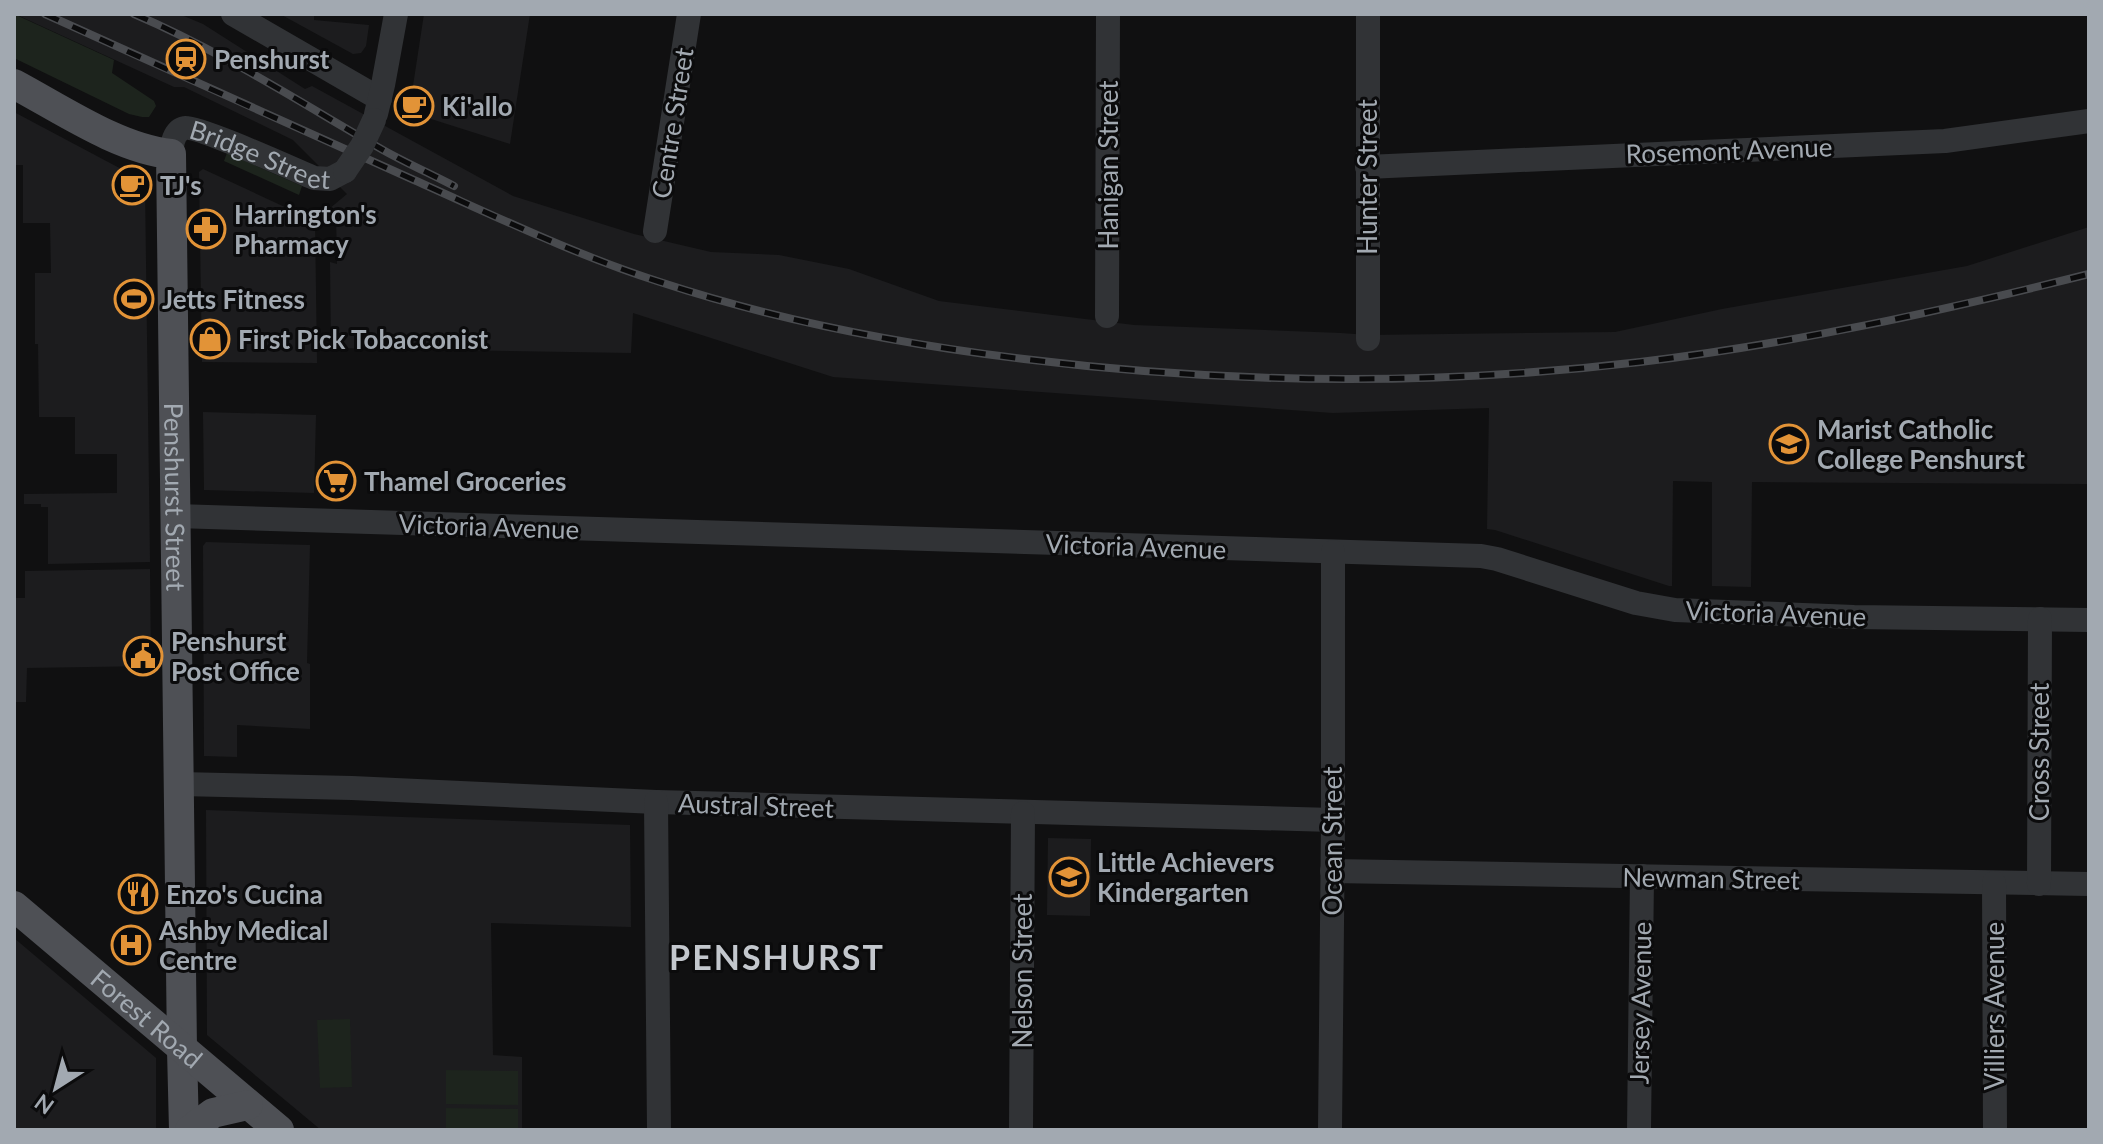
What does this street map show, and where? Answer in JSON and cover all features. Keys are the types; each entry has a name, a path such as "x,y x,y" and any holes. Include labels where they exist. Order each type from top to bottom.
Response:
{"main road":[{"name":"Bridge Street","path":"14,84 130,144 171,154"},
{"name":"Penshurst Street","path":"171,154 182,1050 187,1130"},
{"name":"Forest Road","path":"14,906 279,1130"},
{"path":"187,1130 213,1113 248,1105"}],"street":[{"path":"233,14 377,109 396,14"},
{"name":"Centre Street","path":"655,231 689,14"},
{"name":"Hanigan Street","path":"1107,316 1108,14"},
{"name":"Hunter Street","path":"1368,14 1368,339"},
{"name":"Bridge Street","path":"171,154 176,134 188,128 314,178 330,179 345,171 362,146 377,109"},
{"name":"Rosemont Avenue","path":"1367,167 1945,141 2089,121"},
{"name":"Victoria Avenue","path":"176,516 1481,556 1636,603 1675,610 1854,617 2089,620"},
{"name":"Ocean Street","path":"1330,1130 1333,552"},
{"name":"Cross Street","path":"2039,884 2040,619"},
{"name":"Austral Street","path":"180,784 656,802 1333,820"},
{"path":"656,802 659,1130"},
{"name":"Nelson Street","path":"1021,1130 1023,813"},
{"name":"Newman Street","path":"1332,871 2089,884"},
{"name":"Jersey Avenue","path":"1639,1130 1642,876"},
{"name":"Villiers Avenue","path":"1994,883 1995,1130"}],"shaded area":[{"path":"14,14 114,60 112,73 154,101 156,106 149,117 129,114 14,58"},
{"path":"15,14 179,14 203,24 305,89 312,86 513,196 634,234 711,252 779,255 849,269 939,301 1134,325 1368,335 1615,332 1722,309 1967,266 2089,227 2089,484 1752,482 1751,587 1712,586 1712,482 1673,481 1672,586 1669,586 1487,529 1489,408 1333,413 833,377 633,313 631,353 331,348 330,262 337,264 336,212 329,209 347,194 293,140 184,87 174,87"},
{"path":"280,14 314,14 314,20 369,25 366,46 361,53 353,54"},
{"path":"424,14 530,14 510,144 409,112"},
{"path":"14,112 142,180 145,186 150,562 48,564 48,507 24,504 24,494 117,493 117,454 75,454 75,417 39,417 35,273 51,273 50,223 23,223 23,165 14,165"},
{"path":"227,153 302,186 299,195 224,161"},
{"path":"203,169 315,221 317,363 202,362 199,172"},
{"path":"203,412 316,415 314,493 204,490"},
{"path":"206,542 310,545 307,663 310,664 310,729 237,725 237,757 204,756 203,546"},
{"path":"150,569 151,666 27,668 26,702 14,702 14,598 25,598 25,571"},
{"path":"206,810 630,825 631,927 491,923 493,1055 522,1057 522,1130 321,1130 207,1035"},
{"name":"Little Achievers Kindergarten","path":"1048,838 1091,839 1090,916 1047,915"},
{"path":"14,938 156,1058 156,1130 14,1130"},
{"path":"350,1019 352,1087 320,1088 317,1020"},
{"path":"446,1070 518,1071 518,1105 446,1104"},
{"path":"446,1108 518,1109 518,1130 446,1130"}],"railway":[{"path":"45,14 505,221 628,271 704,296 795,320 932,346 1024,359 1178,373 1332,379 1563,370 1697,355 1810,336 2089,274"},
{"path":"134,14 229,61 383,150 454,186"}],"place":[{"name":"Penshurst","path":"186,59"},
{"name":"Ki'allo","path":"414,106"},
{"name":"TJ's","path":"132,185"},
{"name":"Harrington's Pharmacy","path":"206,229"},
{"name":"Jetts Fitness","path":"134,299"},
{"name":"First Pick Tobacconist","path":"210,339"},
{"name":"Marist Catholic College Penshurst","path":"1789,444"},
{"name":"Thamel Groceries","path":"336,481"},
{"name":"Penshurst Post Office","path":"143,656"},
{"name":"Little Achievers Kindergarten","path":"1069,877"},
{"name":"Enzo's Cucina","path":"138,894"},
{"name":"Ashby Medical Centre","path":"131,945"}],"district":[{"name":"PENSHURST","path":"777,956"}]}
